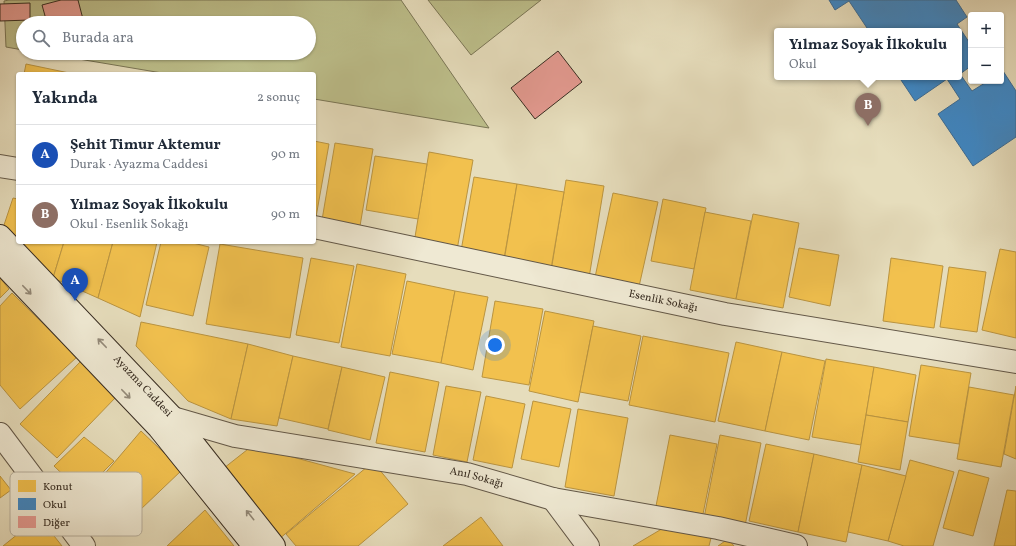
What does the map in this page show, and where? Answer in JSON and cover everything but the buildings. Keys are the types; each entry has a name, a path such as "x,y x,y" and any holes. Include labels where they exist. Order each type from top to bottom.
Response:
{"street":[{"path":"0,166 16,170"},
{"name":"Esenlik Sokağı","path":"316,227 725,314 1016,362"},
{"name":"Ayazma Caddesi","path":"0,236 274,546"},
{"name":"Ayazma Caddesi","path":"0,261 166,423 254,546"},
{"name":"Anıl Sokağı","path":"166,423 467,474 554,499 718,528 796,546"},
{"path":"0,434 28,472"},
{"path":"554,499 588,546"},
{"path":"76,536 84,546"}],"green space":[{"path":"401,0 489,128 316,99 316,72 156,72 85,60 316,60 316,16 16,16 16,49 6,47 4,1"},
{"path":"428,0 541,0 471,55"}],"place":[{"name":"Yılmaz Soyak İlkokulu","path":"868,126"},
{"name":"Şehit Timur Aktemur","path":"75,301"}]}
